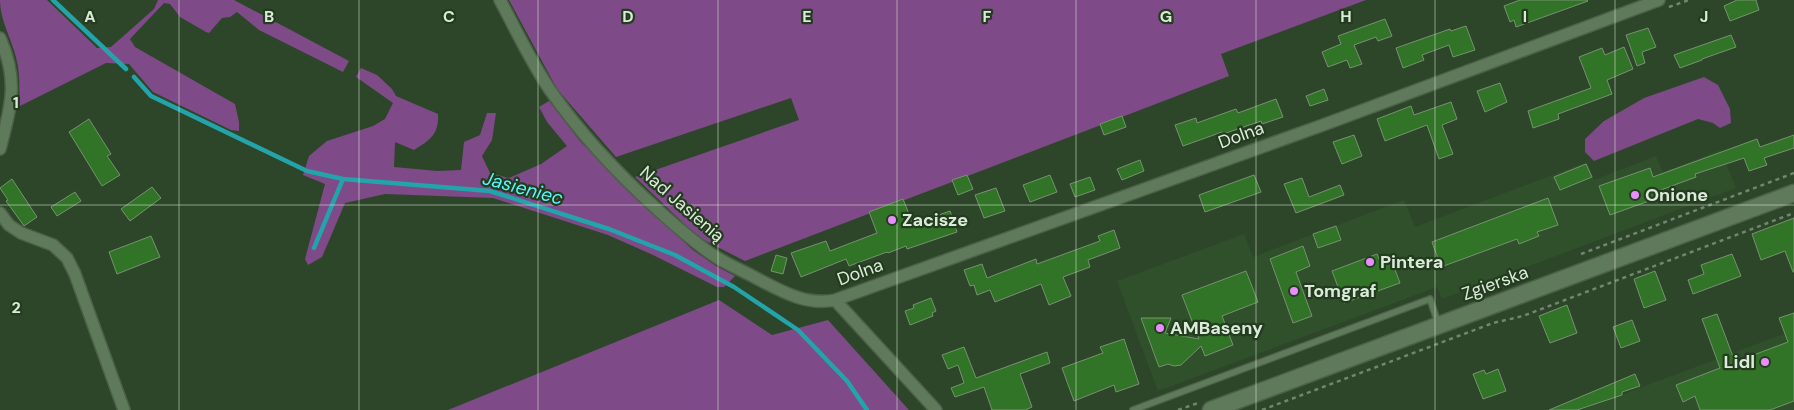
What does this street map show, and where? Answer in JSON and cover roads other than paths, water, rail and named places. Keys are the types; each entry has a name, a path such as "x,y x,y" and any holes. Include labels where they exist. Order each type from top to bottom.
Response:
{"main road":[{"name":"Zgierska","path":"1211,410 1794,192"}],"street":[{"name":"Nad Jasienią","path":"500,0 551,92 596,150 659,211 716,257 772,287 801,299 822,302 835,300"},
{"name":"Dolna","path":"835,300 1323,125 1659,0"},
{"path":"0,38 9,62 12,92 0,149"},
{"path":"0,213 9,225 22,233 53,246 67,258 124,410"},
{"path":"835,300 936,410"}],"lane":[{"path":"1133,410 1430,299 1439,325"}],"waterway":[{"name":"Jasieniec","path":"53,0 126,69"},
{"name":"Jasieniec","path":"134,77 151,96 307,171 343,179 490,191 609,229 675,255 734,287 798,330 847,381 867,410"},
{"path":"314,248 343,179"}],"place":[{"name":"Onione","path":"1635,195"},
{"name":"Zacisze","path":"892,220"},
{"name":"Pintera","path":"1370,262"},
{"name":"Tomgraf","path":"1294,291"},
{"name":"AMBaseny","path":"1160,328"},
{"name":"Lidl","path":"1765,362"}]}
